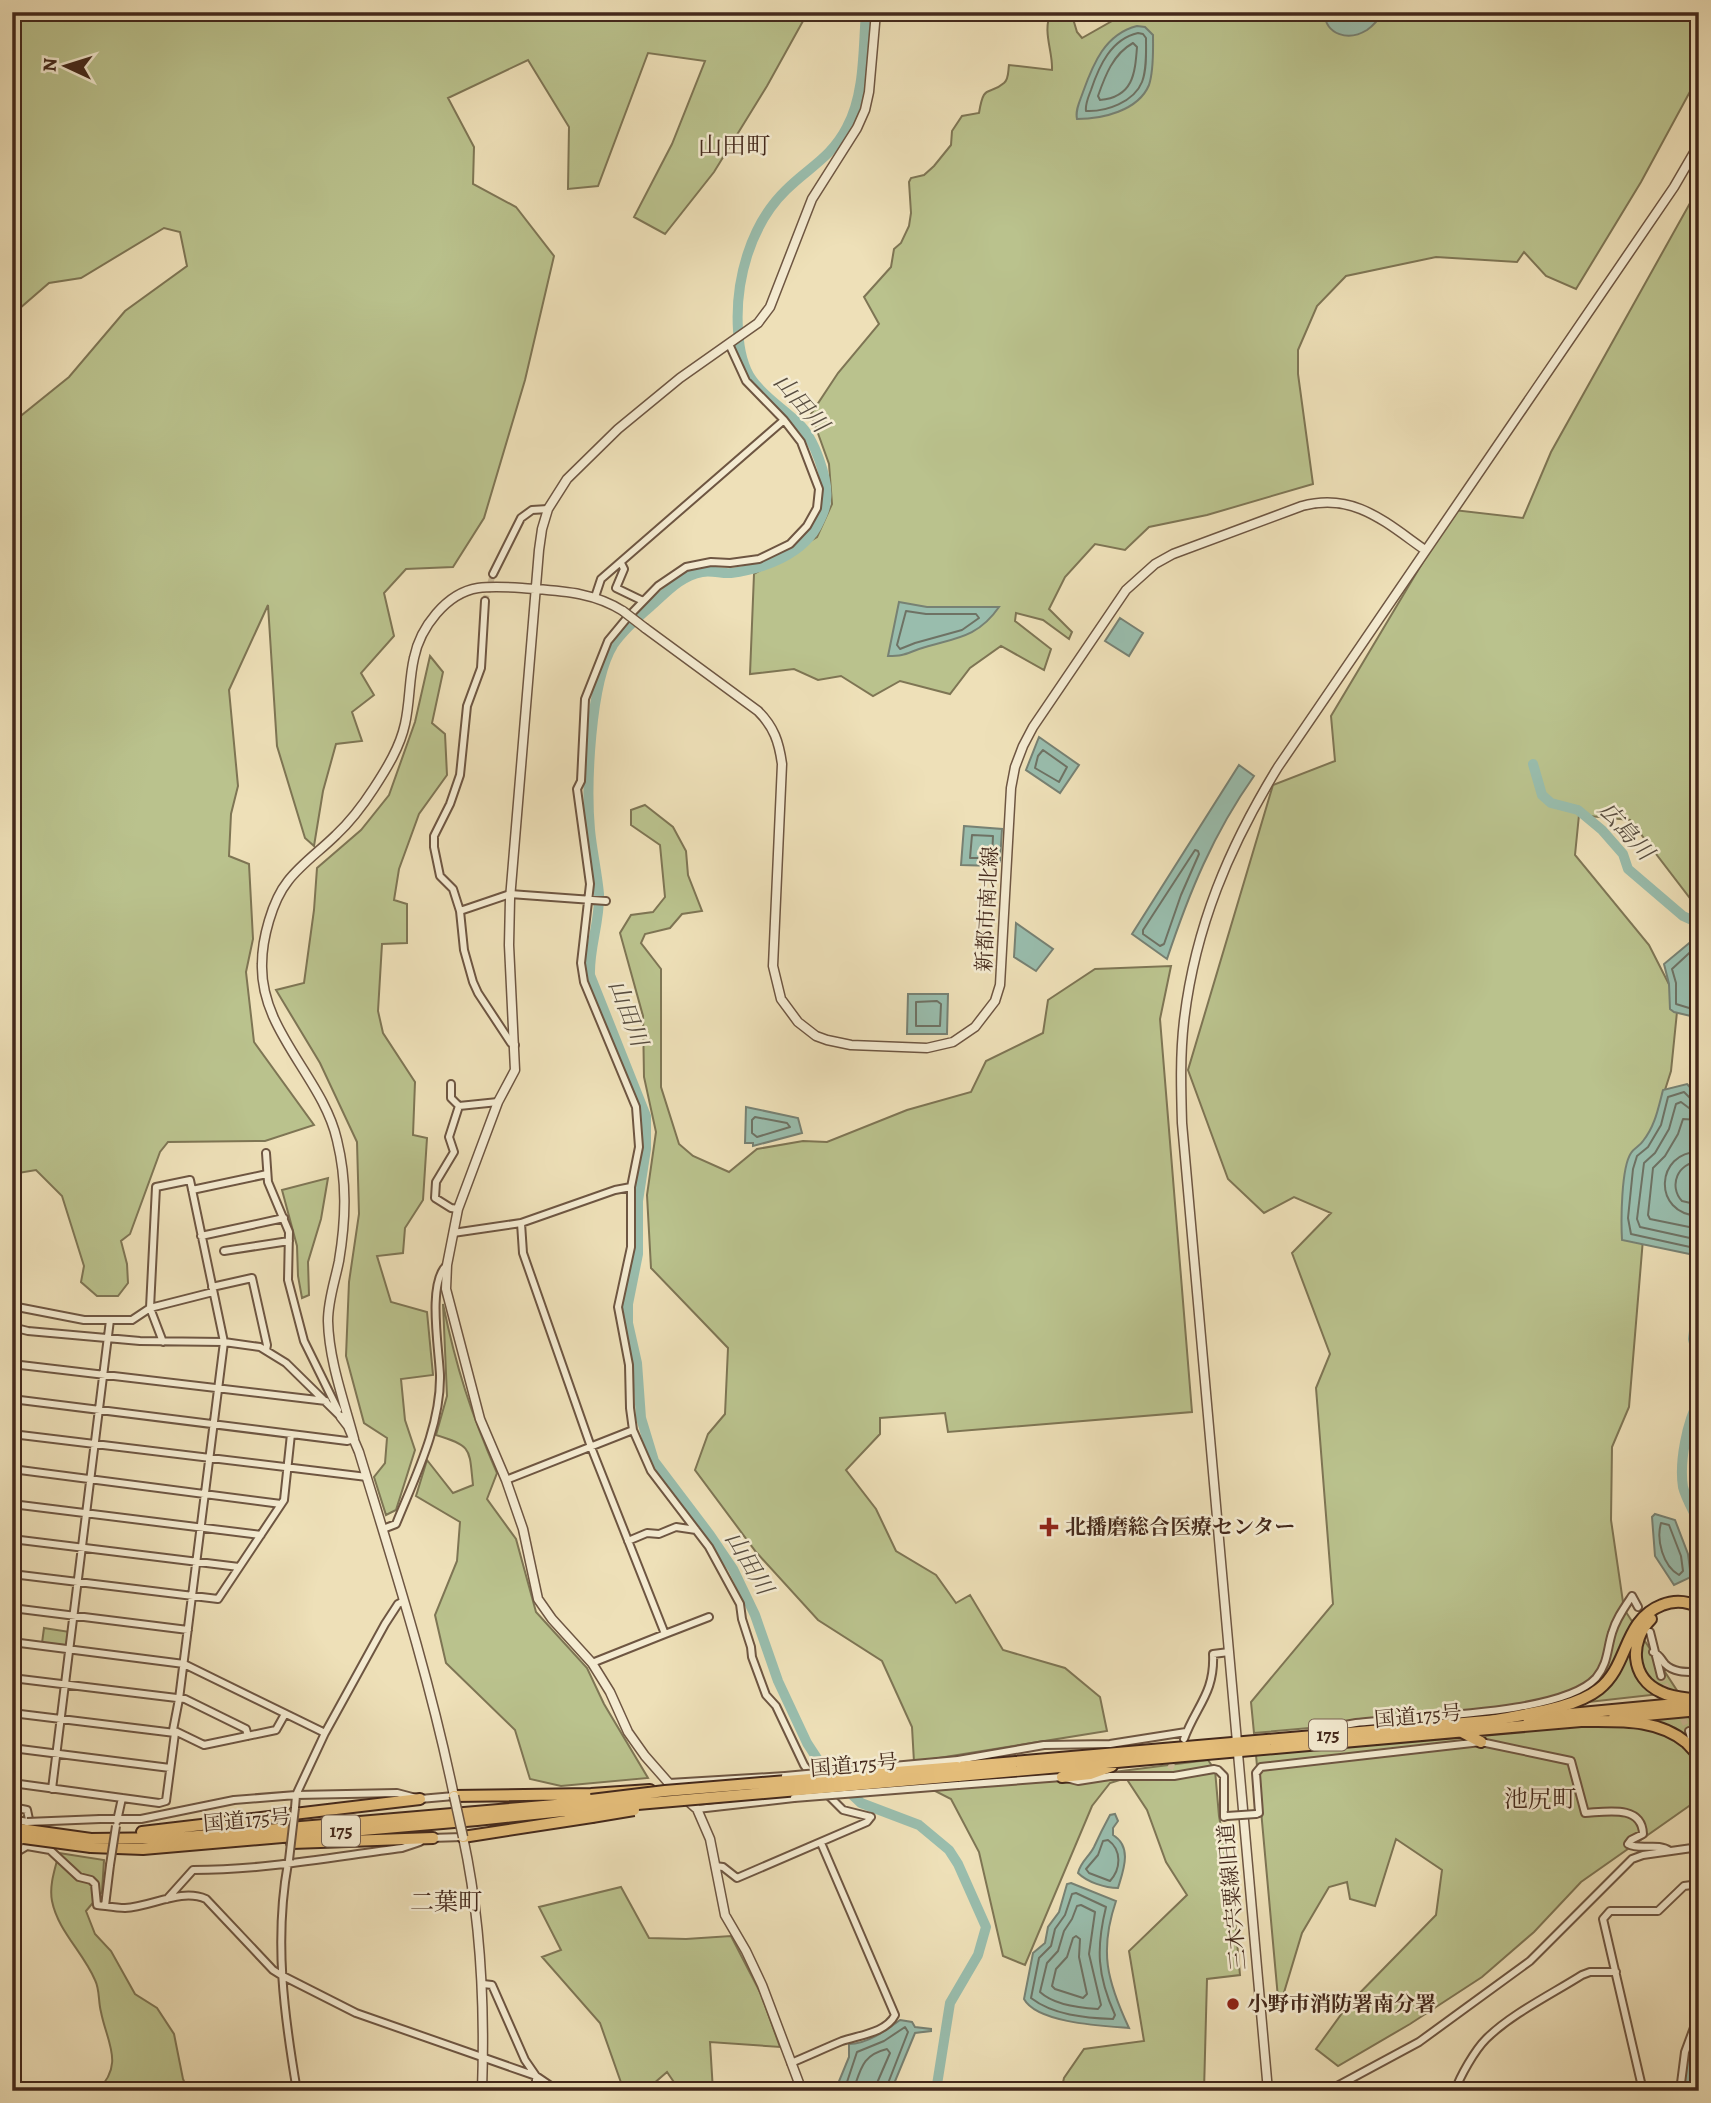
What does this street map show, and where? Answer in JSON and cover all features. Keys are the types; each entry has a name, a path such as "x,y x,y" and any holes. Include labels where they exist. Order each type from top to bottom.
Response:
{"highway":[{"path":"1491,1721 1556,1706 1591,1694 1611,1676 1632,1631 1644,1616 1671,1602 1699,1606"},
{"path":"1699,1613 1673,1608 1656,1614 1639,1635 1635,1651 1637,1667 1651,1686 1666,1695 1699,1701"},
{"name":"国道175号","path":"91,1843 105,1839 174,1838 567,1804 591,1805 667,1787 1128,1761 1288,1738 1699,1701"},
{"name":"国道175号","path":"12,1828 45,1842 91,1843 123,1849 477,1820 591,1805 958,1772 1049,1760 1461,1731 1699,1710"},
{"path":"1573,1721 1651,1724 1693,1740 1699,1756"},
{"path":"1461,1731 1481,1742"},
{"path":"1062,1777 1090,1774 1128,1761"},
{"path":"454,1796 591,1805"},
{"path":"105,1839 204,1824 420,1799"},
{"path":"463,1837 591,1805"},
{"name":"国道175号","path":"12,1835 26,1834"},
{"path":"123,1849 148,1853 307,1842 433,1838"}],"street":[{"path":"802,2091 762,1985 725,1915 710,1839 697,1809 667,1787 628,1732 610,1692 592,1662 552,1619 538,1599 523,1529 480,1419 446,1289 447,1265 458,1209 498,1102 515,1070 516,1045 509,945 510,894 536,589 541,540 548,509 567,479 618,429 680,377 758,323 771,307 812,199 857,128 865,110 876,12"},
{"name":"三木宍粟線旧道","path":"1268,2091 1182,1123 1182,1048 1193,968 1213,896 1239,834 1278,767 1674,187 1699,144"},
{"path":"715,1866 723,1867 737,1878 821,1843 871,1818 842,1810 804,1765 776,1706 766,1695 752,1657 740,1604 709,1547 651,1471 633,1430 629,1365 618,1307 631,1247 631,1187 639,1147 636,1107 584,982 581,963 590,884 577,789 581,781 585,699 608,641 658,586 686,567 711,562 730,563 759,559 790,544 807,526 817,508 819,489 801,442 784,420 746,381 732,341"},
{"path":"594,597 601,579 784,420"},
{"name":"新都市南北線","path":"354,1439 330,1350 328,1318 346,1203 343,1166 336,1135 325,1108 275,1020 265,993 262,967 264,937 287,881 359,812 396,751 407,715 414,658 421,636 435,615 455,596 476,588 536,589 594,597 623,611 770,723 776,735 782,764 773,965 779,992 789,1012 816,1036 839,1044 927,1048 953,1042 985,1016 995,1001 1002,970 1010,807 1015,767 1033,727 1126,590 1140,576 1174,554 1302,506 1323,502 1342,503 1365,510 1425,550"},
{"path":"493,574 521,518 532,510 548,509"},
{"path":"621,563 624,569 616,588 643,601"},
{"path":"485,601 481,667 467,706 460,775 450,804 434,836 440,876 453,889 460,911 464,950 473,982 511,1043 516,1045"},
{"path":"460,911 510,894 607,901"},
{"path":"451,1084 451,1098 459,1106"},
{"path":"459,1106 498,1102"},
{"path":"458,1209 451,1208 435,1198 436,1182 454,1152 449,1137 459,1106"},
{"path":"266,1153 267,1174 284,1218 289,1241 288,1280 304,1341 354,1439 438,1720 473,1883 483,1984 482,2091"},
{"path":"192,1190 267,1174"},
{"path":"12,1783 159,1803 166,1801 223,1342 190,1180 156,1187 150,1308 163,1342"},
{"path":"453,1233 521,1223 615,1190 631,1187"},
{"path":"201,1236 284,1218"},
{"path":"521,1223 523,1253 591,1447 665,1634"},
{"path":"225,1251 289,1241"},
{"path":"383,1530 396,1524 426,1447 435,1415 440,1376 436,1289 441,1270 447,1265"},
{"path":"12,1306 85,1320 132,1320 150,1308 252,1278 266,1350"},
{"path":"52,1789 110,1320"},
{"path":"12,1327 28,1331 163,1342 240,1343 266,1350 286,1363 341,1417"},
{"path":"12,1364 326,1401"},
{"path":"12,1399 346,1441 354,1439"},
{"path":"506,1480 633,1430"},
{"path":"12,1434 367,1477"},
{"path":"12,1574 218,1599 284,1500 291,1434"},
{"path":"12,1469 281,1504"},
{"path":"12,1504 261,1535"},
{"path":"628,1541 647,1533 659,1534 676,1527 696,1530"},
{"path":"12,1539 239,1567"},
{"path":"1288,1738 1356,1723 1519,1706 1575,1692 1590,1683 1601,1670 1608,1655 1616,1622 1632,1596 1638,1607"},
{"path":"297,2091 279,1951 296,1795 325,1733 385,1624 398,1604 404,1601"},
{"path":"12,1608 188,1630"},
{"path":"592,1662 709,1617"},
{"path":"1650,1632 1661,1676"},
{"path":"12,1643 184,1664 325,1733"},
{"path":"697,1809 794,1798 958,1772 1044,1745 1110,1745 1185,1736 1202,1707 1214,1674 1213,1654 1229,1652"},
{"path":"1653,1652 1658,1653 1667,1666 1674,1670 1699,1672"},
{"path":"12,1678 185,1699 246,1729 248,1736"},
{"path":"12,1713 174,1732 204,1745 276,1730 285,1714"},
{"path":"1689,1731 1699,1766"},
{"path":"667,1787 785,1776 958,1772 1062,1777 1078,1781 1110,1776 1165,1777 1218,1769 1224,1776 1224,1817 1259,1813 1256,1773 1261,1767 1481,1742 1571,1761 1585,1813 1623,1811 1637,1818 1642,1825 1643,1834 1628,1844 1634,1848 1664,1847 1670,1851"},
{"path":"12,1748 170,1768"},
{"path":"1165,1777 1170,1769"},
{"path":"26,1834 100,1819 116,1823 141,1819 234,1800 296,1795 397,1793 420,1799 454,1796"},
{"path":"105,1906 122,1798"},
{"path":"12,1807 27,1810 30,1825 12,1855"},
{"path":"12,1819 26,1834 50,1850 79,1877 95,1884 97,1905 126,1908 192,1896 206,1899 273,1970 281,1975 356,2013 536,2076 558,2091"},
{"path":"167,1899 193,1870 242,1870 402,1849 433,1838 463,1837"},
{"path":"791,2063 844,2040 872,2033 893,2020 895,2015 821,1843"},
{"path":"1328,2091 1419,2042 1530,1961 1632,1859 1699,1847"},
{"path":"1643,2091 1603,1919 1610,1911 1658,1911 1684,1886 1699,1884"},
{"path":"1455,2091 1458,2081 1485,2040 1523,2011 1582,1975 1590,1972 1616,1972"},
{"path":"483,1984 492,1985 525,2060 536,2076 536,2091"},
{"path":"1680,2091 1685,2052 1699,2014"},
{"path":"1340,2084 1348,2091"}],"green space":[{"path":"12,12 808,12 767,86 714,172 665,234 634,217 672,144 705,61 648,53 598,186 568,189 569,127 528,60 448,98 474,147 473,184 516,207 554,256 525,380 484,518 453,567 406,569 384,593 394,636 361,673 374,695 352,712 362,741 336,744 323,791 314,846 305,838 277,746 268,605 229,690 238,786 231,814 229,856 249,864 253,939 246,972 254,1042 314,1125 265,1141 168,1142 160,1152 130,1234 121,1241 127,1264 128,1283 118,1296 97,1296 81,1282 84,1266 62,1196 36,1170 12,1174 12,423 69,377 125,311 187,266 180,232 164,228 81,278 49,283 12,315"},
{"path":"1051,12 1071,12 1077,32 1082,38 1128,12 1699,12 1699,75 1641,182 1576,289 1546,276 1524,252 1517,262 1436,257 1346,276 1317,306 1298,350 1298,374 1313,484 1207,515 1149,527 1125,550 1095,544 1065,577 1049,609 1072,632 1069,639 1043,620 1016,613 1015,621 1051,649 1044,670 1001,646 970,668 950,694 900,681 873,696 841,676 818,680 794,669 750,674 754,574 817,537 832,504 829,464 811,414 838,373 879,324 864,297 891,267 894,249 901,243 909,226 909,182 911,178 924,175 934,166 951,145 952,131 962,116 979,113 985,94 1006,81 1009,65 1052,70 1048,34"},
{"path":"1699,187 1699,910 1630,820 1579,815 1575,855 1649,945 1678,1002 1671,1071 1652,1131 1629,1407 1612,1447 1611,1520 1624,1609 1678,1692 1535,1708 1254,1733 1251,1702 1333,1604 1316,1388 1330,1354 1292,1253 1331,1213 1294,1197 1264,1213 1228,1179 1188,1070 1273,785 1335,761 1331,716 1454,510 1523,518 1551,452"},
{"path":"430,656 443,672 432,723 445,734 447,775 419,814 399,869 394,900 407,904 407,943 382,944 378,1011 383,1033 415,1082 413,1135 427,1138 423,1200 405,1228 403,1253 377,1256 391,1302 427,1312 433,1375 401,1379 405,1420 415,1450 396,1510 386,1515 374,1477 385,1463 387,1438 364,1423 346,1356 349,1282 359,1214 357,1142 320,1063 276,990 304,983 317,868 361,830 389,795 415,722"},
{"path":"645,805 673,827 686,851 688,875 702,911 682,914 670,928 645,934 641,943 661,969 661,1087 679,1144 693,1156 729,1172 757,1149 803,1141 827,1142 907,1110 971,1092 986,1061 1043,1033 1048,1000 1095,969 1171,966 1160,1019 1192,1412 948,1432 945,1413 880,1418 880,1434 846,1470 876,1509 896,1551 936,1575 956,1603 970,1595 1003,1650 1065,1668 1100,1697 1107,1731 914,1762 912,1727 882,1661 818,1620 756,1552 695,1470 708,1434 725,1414 728,1348 651,1268 647,1195 656,1132 644,1077 643,1016 620,933 631,915 653,912 665,897 660,845 631,825 631,810"},
{"path":"328,1178 321,1219 308,1262 309,1295 302,1298 297,1246 282,1190"},
{"path":"443,1304 465,1390 497,1473 487,1499 516,1539 536,1612 587,1668 604,1704 648,1778 561,1786 530,1779 515,1730 446,1663 435,1615 457,1561 460,1522 416,1496 427,1460 453,1493 473,1485 467,1451 457,1442 436,1435 447,1396"},
{"path":"44,1628 70,1632 68,1646 42,1643"},
{"path":"1688,1716 1699,1733 1699,1799 1581,1882 1534,1932 1482,1977 1410,2024 1338,2066 1316,2049 1348,2005 1436,1915 1442,1870 1396,1839 1375,1906 1350,1899 1347,1882 1329,1887 1302,1933 1279,2009 1256,1755"},
{"path":"1208,1760 1215,1770 1219,1816 1232,1886 1240,1975 1207,1979 1204,2091 1061,2091 1064,2078 1084,2049 1144,2041 1129,1951 1187,1895 1166,1862 1147,1810 1126,1778 1110,1783 1092,1806 1025,1965 1003,1956 979,1852 951,1799 933,1790 1082,1776"},
{"path":"59,1853 104,1860 102,1892 86,1911 95,1934 111,1951 135,1994 157,2008 174,2034 188,2091 97,2091 110,2072 112,2053 100,2008 97,1984 65,1932 52,1901 52,1883"},
{"path":"621,1887 649,1938 731,1936 761,1994 780,2047 710,2042 713,2091 680,2091 667,2072 645,2091 624,2091 600,2023 542,1957 561,1950 539,1907"}],"water":[{"path":"1324,12 1383,12 1367,30 1346,35 1339,34 1329,26"},
{"path":"1137,26 1145,27 1153,35 1152,73 1144,94 1118,112 1077,119 1079,102 1102,52 1116,36"},
{"path":"899,602 927,607 999,607 982,626 964,636 898,656 888,656"},
{"path":"1120,618 1143,633 1129,656 1105,641"},
{"path":"1039,737 1079,765 1060,793 1026,770"},
{"path":"1239,765 1254,776 1226,820 1203,864 1167,959 1132,934"},
{"path":"964,826 1002,829 1000,862 994,866 961,865"},
{"path":"1016,923 1053,949 1036,971 1014,957"},
{"path":"1699,935 1699,1018 1670,1009 1669,984 1664,964"},
{"path":"908,994 948,994 947,1034 907,1034"},
{"path":"1687,1084 1699,1097 1699,1178 1694,1178 1691,1188 1699,1190 1699,1256 1622,1240 1622,1195 1628,1160 1632,1151 1642,1143 1656,1117 1663,1090"},
{"path":"746,1107 798,1118 802,1133 753,1146 753,1143 745,1143"},
{"path":"1655,1514 1675,1520 1688,1554 1691,1577 1674,1585 1655,1556 1652,1517"},
{"path":"1115,1814 1118,1821 1113,1828 1113,1835 1123,1846 1125,1853 1118,1888 1096,1884 1078,1873 1110,1815"},
{"path":"1071,1883 1116,1901 1108,1935 1108,1966 1115,1995 1129,2028 1056,2018 1031,2007 1024,1999 1033,1953 1045,1943 1048,1927 1059,1912 1067,1884"},
{"path":"900,2020 912,2022 915,2027 931,2031 915,2033 891,2091 838,2091 837,2086 849,2057 849,2044 869,2039"}],"waterway":[{"name":"山田川","path":"834,1777 822,1766 807,1743 778,1681 755,1615 733,1569 654,1461 641,1418 637,1363 628,1323 628,1304 638,1254 638,1201 646,1149 646,1116 590,975 599,894 590,830 589,762 595,708 605,662 613,645 635,620 680,581 694,574 709,571 731,573 756,568 782,558 804,543 813,533 824,511 825,482 810,439 805,430 757,386 746,369 738,336 739,292 747,255 773,204 834,147 853,114 862,71 866,12"},
{"name":"広島川","path":"1533,764 1542,795 1551,803 1578,810 1602,830 1623,854 1628,869 1683,916 1699,926"},
{"name":"広島川","path":"1699,1292 1693,1339 1699,1364"},
{"name":"広島川","path":"1699,1400 1685,1442 1682,1466 1684,1492 1699,1523"},
{"name":"山田川","path":"845,1788 861,1803 919,1825 949,1850 986,1927 978,1955 950,2003 936,2091"},
{"name":"広島川","path":"1685,2091 1695,2031"}],"tunnel":[{"path":"485,601 493,574"},
{"path":"1661,1676 1670,1695"},
{"path":"1679,1711 1689,1731"},
{"path":"1170,1769 1176,1755"}],"place":[{"name":"北播磨総合医療センター","path":"1049,1527"},
{"name":"小野市消防署南分署","path":"1233,2004"}],"district":[{"name":"山田町","path":"734,146"},
{"name":"池尻町","path":"1540,1799"},
{"name":"二葉町","path":"446,1902"}]}
